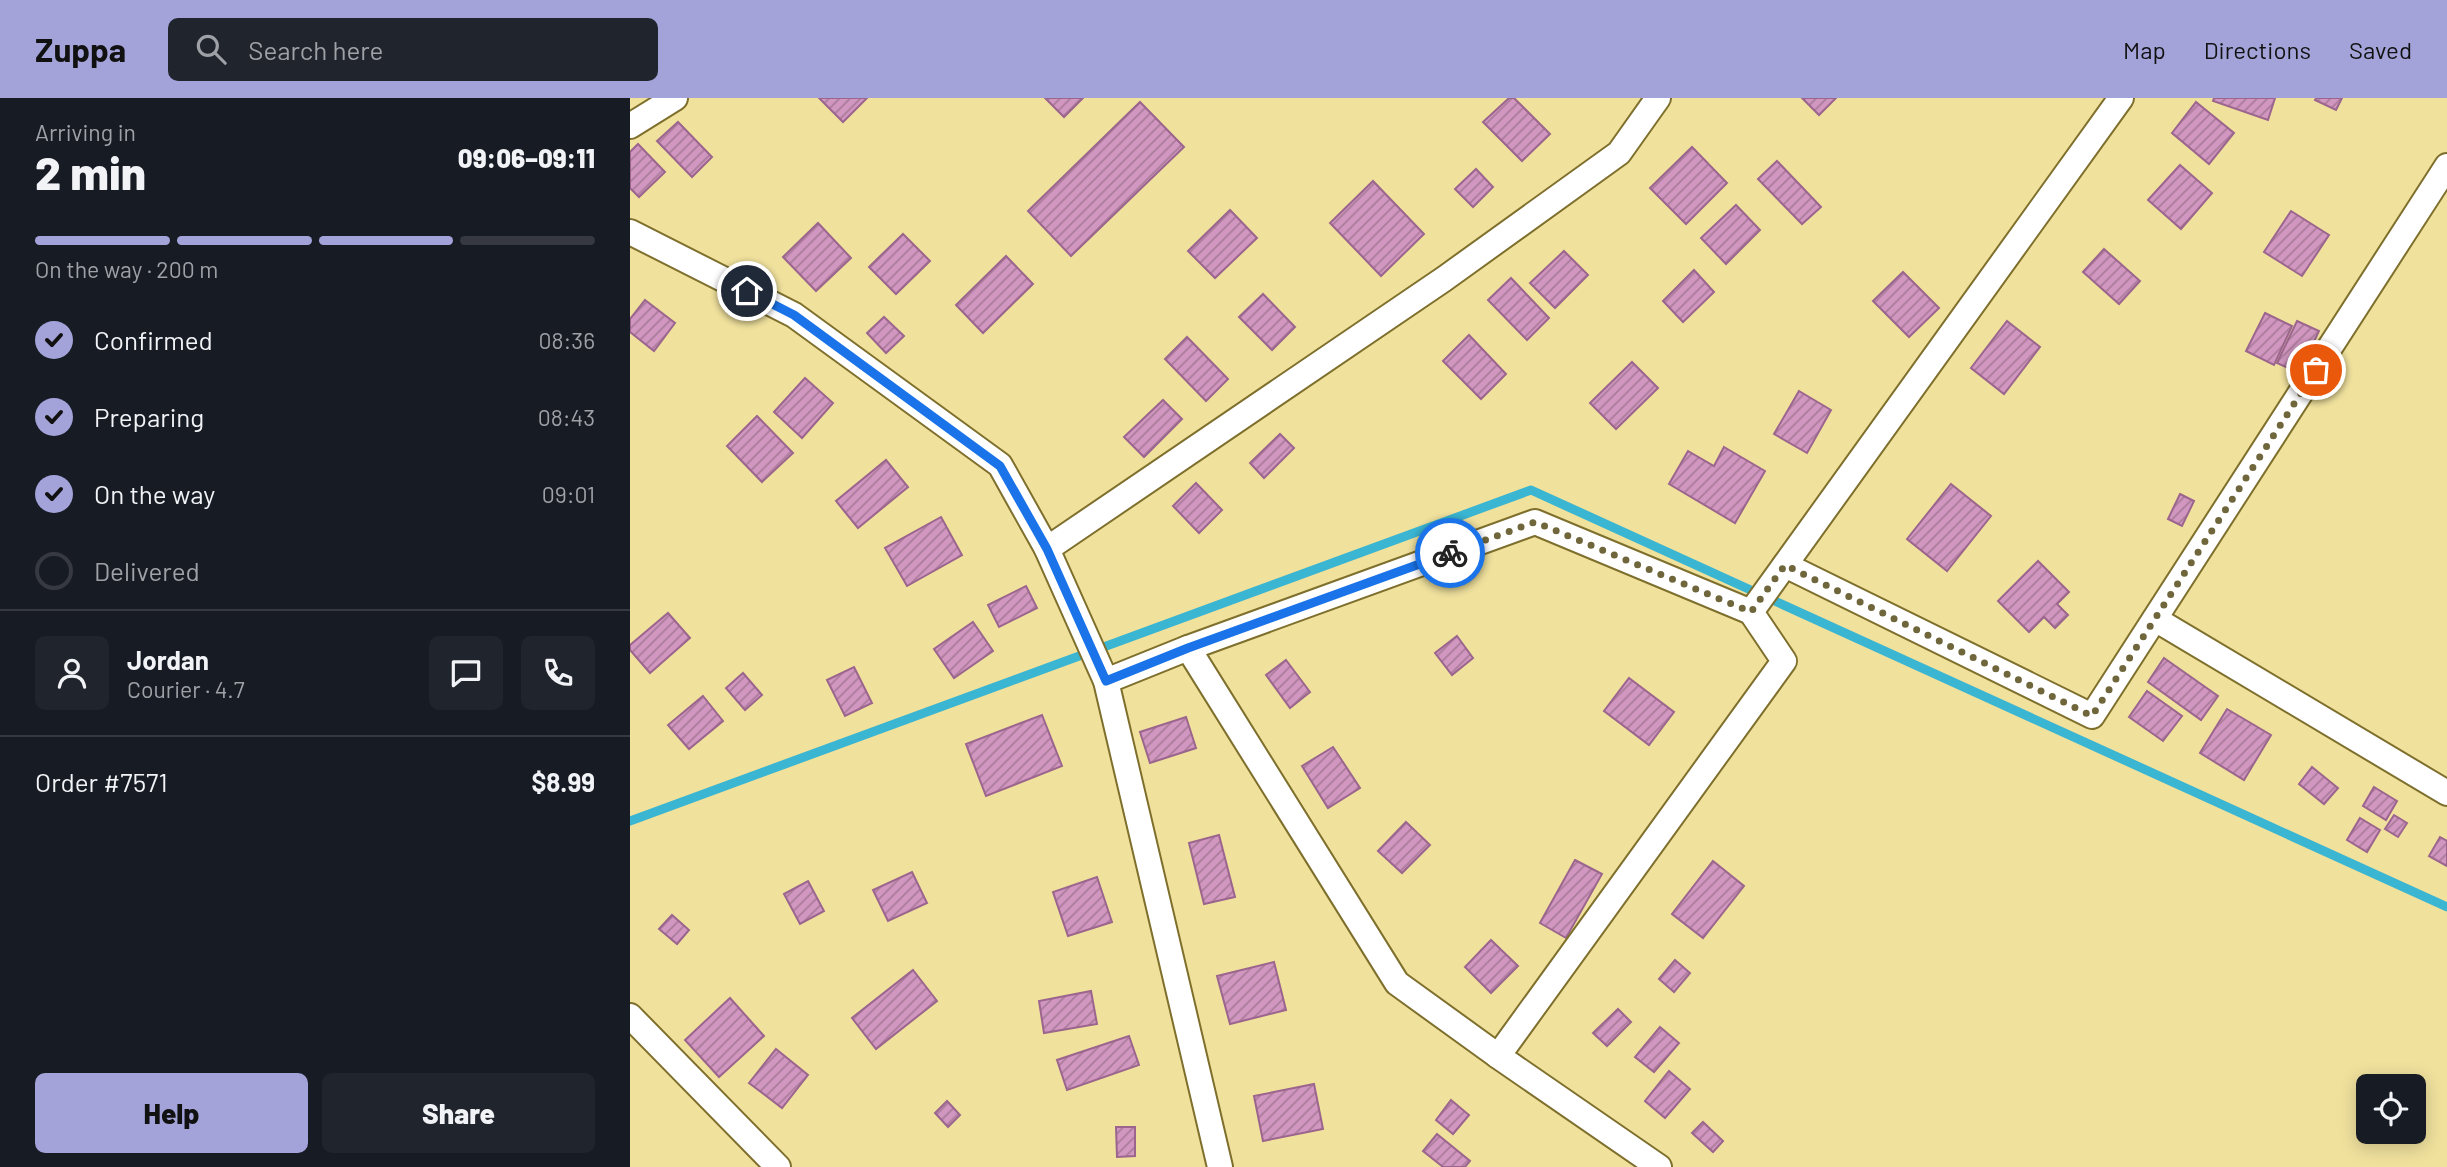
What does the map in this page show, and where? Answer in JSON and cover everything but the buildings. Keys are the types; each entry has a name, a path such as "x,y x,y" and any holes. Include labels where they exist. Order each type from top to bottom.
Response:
{"street":[{"path":"630,126 675,98"},
{"path":"1047,549 1444,279 1619,153 1658,98"},
{"path":"1755,606 2121,98"},
{"path":"1780,572 2092,716 2447,166"},
{"path":"630,232 794,315 1000,466 1047,549 1101,671 1220,1167"},
{"path":"1101,671 1188,648 1535,522 1755,606 1784,661 1498,1056"},
{"path":"2155,619 2447,793"},
{"path":"1188,648 1397,983 1659,1167"},
{"path":"630,1016 778,1167"}],"waterway":[{"path":"630,821 1531,490 2447,907"}],"way so far":[{"path":"1450,553 1535,522 1751,612 1785,565 2092,716 2316,370"}],"route":[{"path":"747,291 794,315 1000,466 1047,549 1106,681 1188,648 1450,553"}]}
